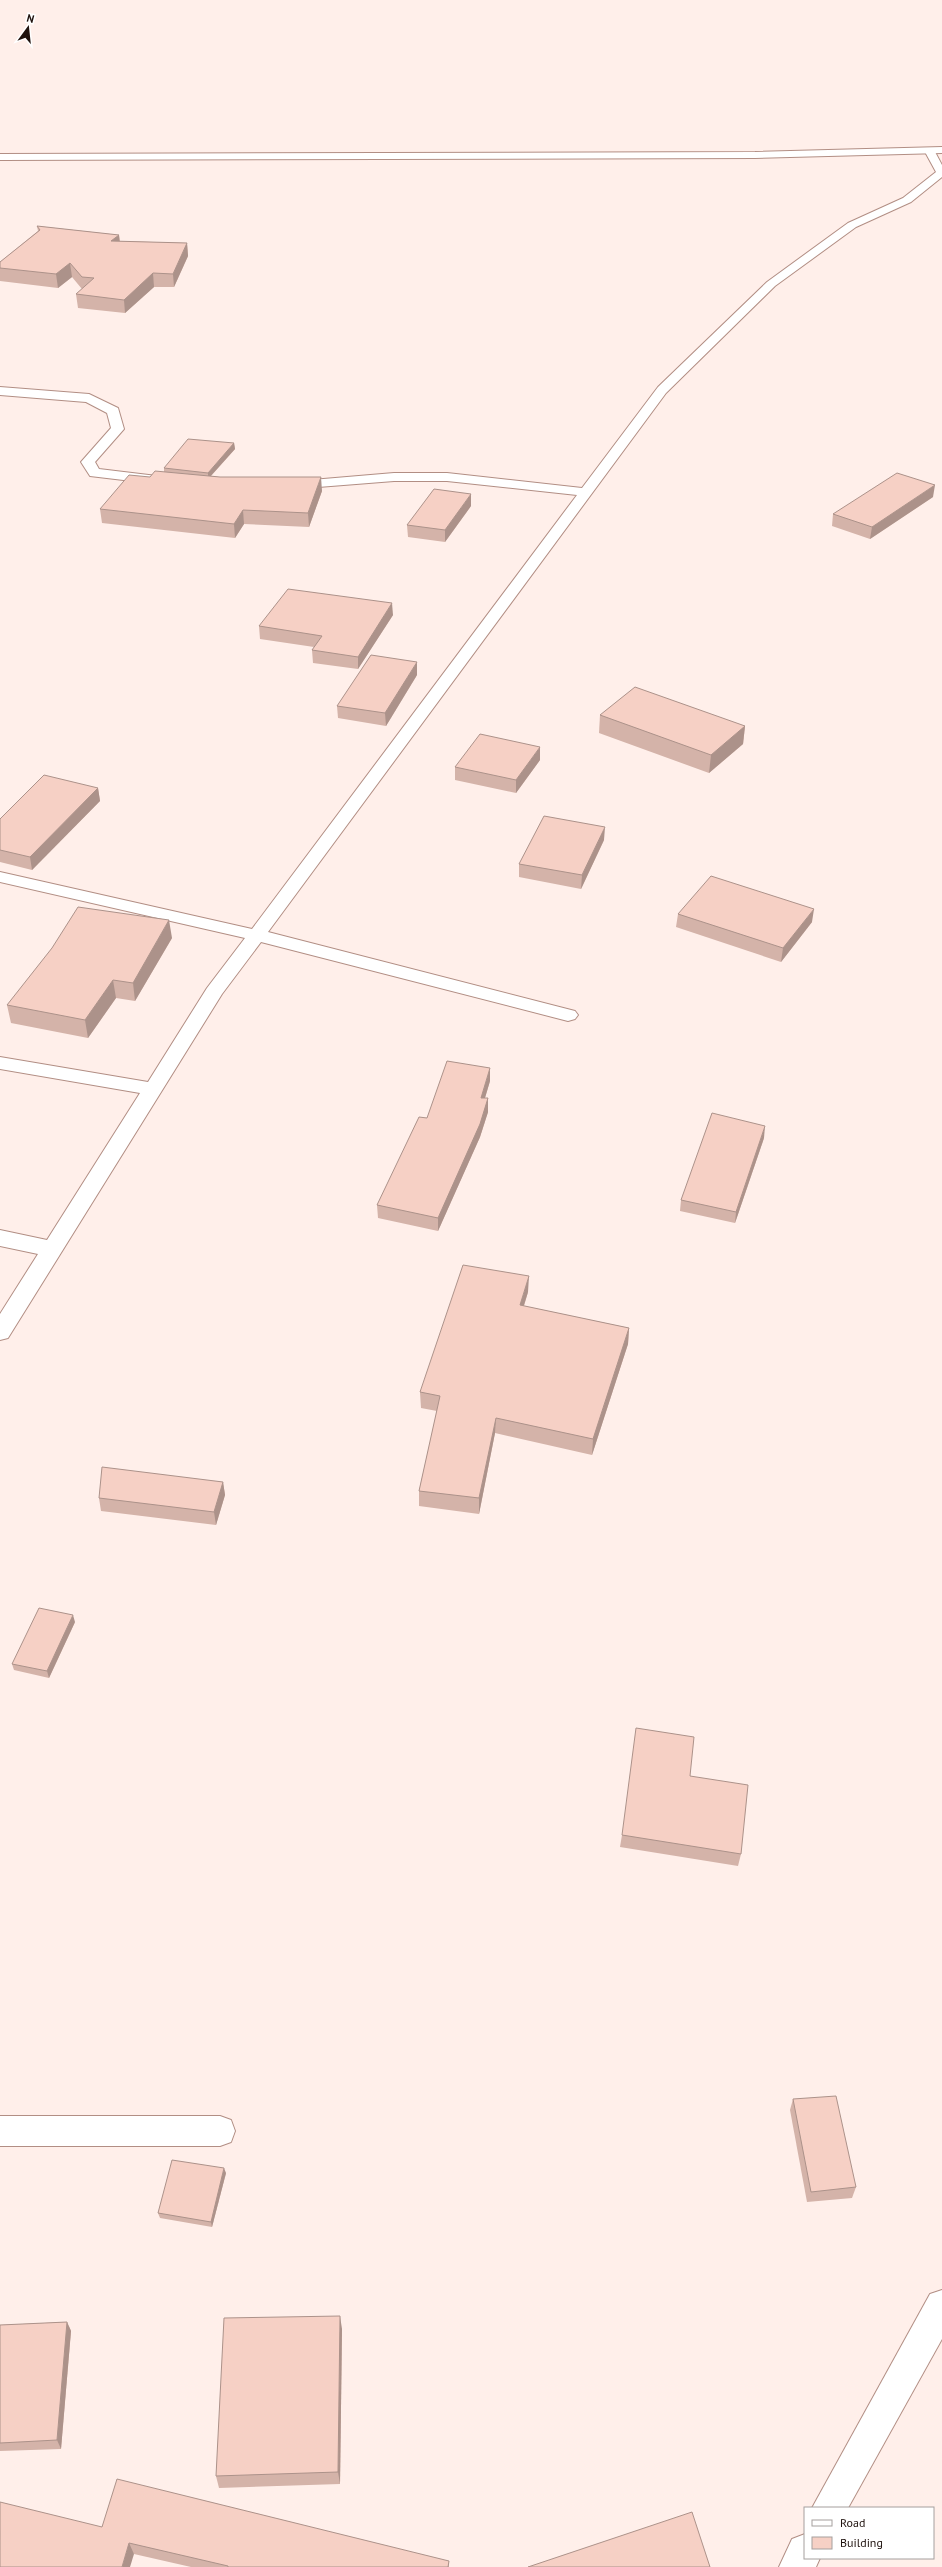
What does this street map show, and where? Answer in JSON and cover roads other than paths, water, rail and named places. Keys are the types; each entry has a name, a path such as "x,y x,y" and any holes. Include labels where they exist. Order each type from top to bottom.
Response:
{"street":[{"path":"0,157 755,155 936,150 941,173 907,200 852,225 771,284 662,390 214,992 0,1332"},
{"path":"0,391 89,398 113,411 118,428 88,462 96,473 171,482"},
{"path":"280,486 394,477 447,477 586,492"},
{"path":"0,877 256,935 568,1015"},
{"path":"0,1063 153,1089"},
{"path":"0,1238 52,1249"},
{"path":"0,2130 220,2131"},
{"path":"831,2507 942,2306"},
{"path":"796,2567 804,2554"}]}
